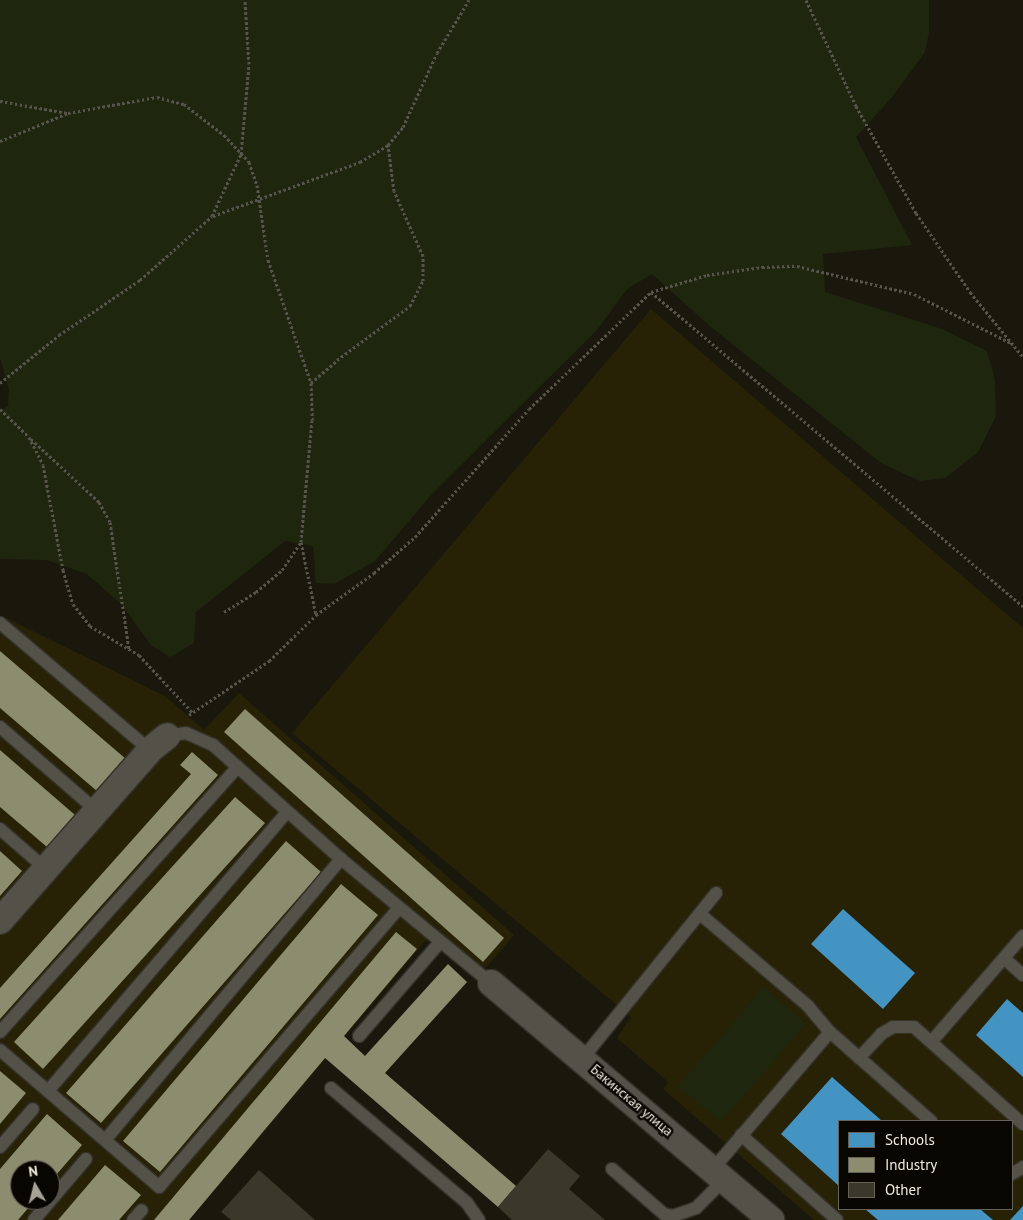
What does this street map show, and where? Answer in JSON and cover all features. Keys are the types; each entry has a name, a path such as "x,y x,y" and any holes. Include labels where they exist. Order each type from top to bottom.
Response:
{"street":[{"path":"0,921 97,810 159,743"},
{"name":"Бакинская улица","path":"491,983 583,1058 771,1220"}],"lane":[{"path":"0,623 159,743 186,733 199,736 238,767 286,812 341,859 491,983"},
{"path":"0,727 97,810"},
{"path":"0,1032 238,767"},
{"path":"48,1091 286,812"},
{"path":"0,829 46,869"},
{"path":"106,1139 341,859"},
{"path":"583,1058 716,894"},
{"path":"0,1050 106,1139 159,1187 399,908"},
{"path":"700,914 808,1006 830,1032 930,1120"},
{"path":"932,1041 1023,936"},
{"path":"359,1036 440,942"},
{"path":"1005,959 1023,975"},
{"path":"859,1058 881,1034 893,1027 914,1027 932,1041 1023,1124"},
{"path":"612,1169 664,1214 673,1216 696,1208 719,1174 741,1135 830,1032"},
{"path":"330,1088 467,1203 479,1220"},
{"path":"0,1147 32,1108"},
{"path":"741,1135 837,1220"},
{"path":"34,1220 86,1159"}],"path":[{"path":"0,383 59,335 140,280 212,216 235,172 241,154 249,64 245,0"},
{"path":"212,216 360,162 388,145 403,127 437,53 469,0"},
{"path":"806,0 856,106 916,212 970,292 1023,357"},
{"path":"0,141 68,113 157,97 184,104 224,135 249,162 259,200 268,260 311,383 312,420 301,542 316,615"},
{"path":"0,101 68,113"},
{"path":"311,383 336,360 410,306 423,281 423,256 394,191 388,145"},
{"path":"159,743 192,712 269,661 316,615 374,573 416,537 529,409 651,292 708,275 762,267 797,266 914,294 1012,344"},
{"path":"651,292 1023,606"},
{"path":"0,409 99,502 110,522 130,650"},
{"path":"29,437 43,465 63,570 73,604 90,626 139,655 192,712"},
{"path":"224,612 256,592 282,570 301,542"}],"shaded area":[{"path":"651,309 1023,628 1023,1220 814,1220 663,1089 668,1082 617,1038 631,1017 292,733"},
{"path":"0,615 165,696 204,730 239,693 514,935 483,971 431,934 189,1220 0,1220"}],"green space":[{"path":"0,0 929,0 929,32 925,52 893,96 856,137 912,245 823,254 825,292 942,329 987,351 995,380 996,416 978,452 945,478 920,481 881,463 711,327 652,274 627,289 597,330 432,494 375,561 334,584 316,583 313,546 285,541 196,612 194,643 170,657 151,645 121,604 87,574 47,560 0,559 0,411 8,406 9,390 0,358"},
{"path":"764,987 806,1024 721,1122 678,1086"}],"building: Schools":[{"path":"843,909 915,973 883,1009 811,944"},
{"path":"1007,999 1023,1013 1023,1077 976,1035"},
{"path":"832,1077 881,1120 838,1120 838,1185 781,1134"},
{"path":"1023,1206 1023,1220 1010,1220"},
{"path":"866,1210 981,1210 993,1220 878,1220"}],"building: Industry":[{"path":"0,651 126,759 98,792 0,708"},
{"path":"245,709 504,938 483,962 224,732"},
{"path":"0,750 75,815 47,847 0,807"},
{"path":"192,752 218,775 0,1019 0,988 191,774 180,765"},
{"path":"235,797 265,823 43,1069 14,1042"},
{"path":"286,841 321,872 101,1123 66,1093"},
{"path":"0,851 22,871 0,896"},
{"path":"341,884 378,915 160,1172 123,1141"},
{"path":"396,932 417,949 344,1036 365,1056 448,964 467,982 385,1073 516,1186 498,1207 325,1058 189,1220 154,1220"},
{"path":"0,1071 26,1093 0,1124"},
{"path":"47,1114 82,1145 60,1170 60,1160 10,1160 10,1210 26,1210 18,1220 0,1220 0,1169"},
{"path":"105,1165 141,1195 119,1220 58,1220"}],"building: Other":[{"path":"548,1149 580,1176 569,1189 605,1220 512,1220 498,1207"},
{"path":"259,1170 315,1220 231,1220 221,1212"}]}
